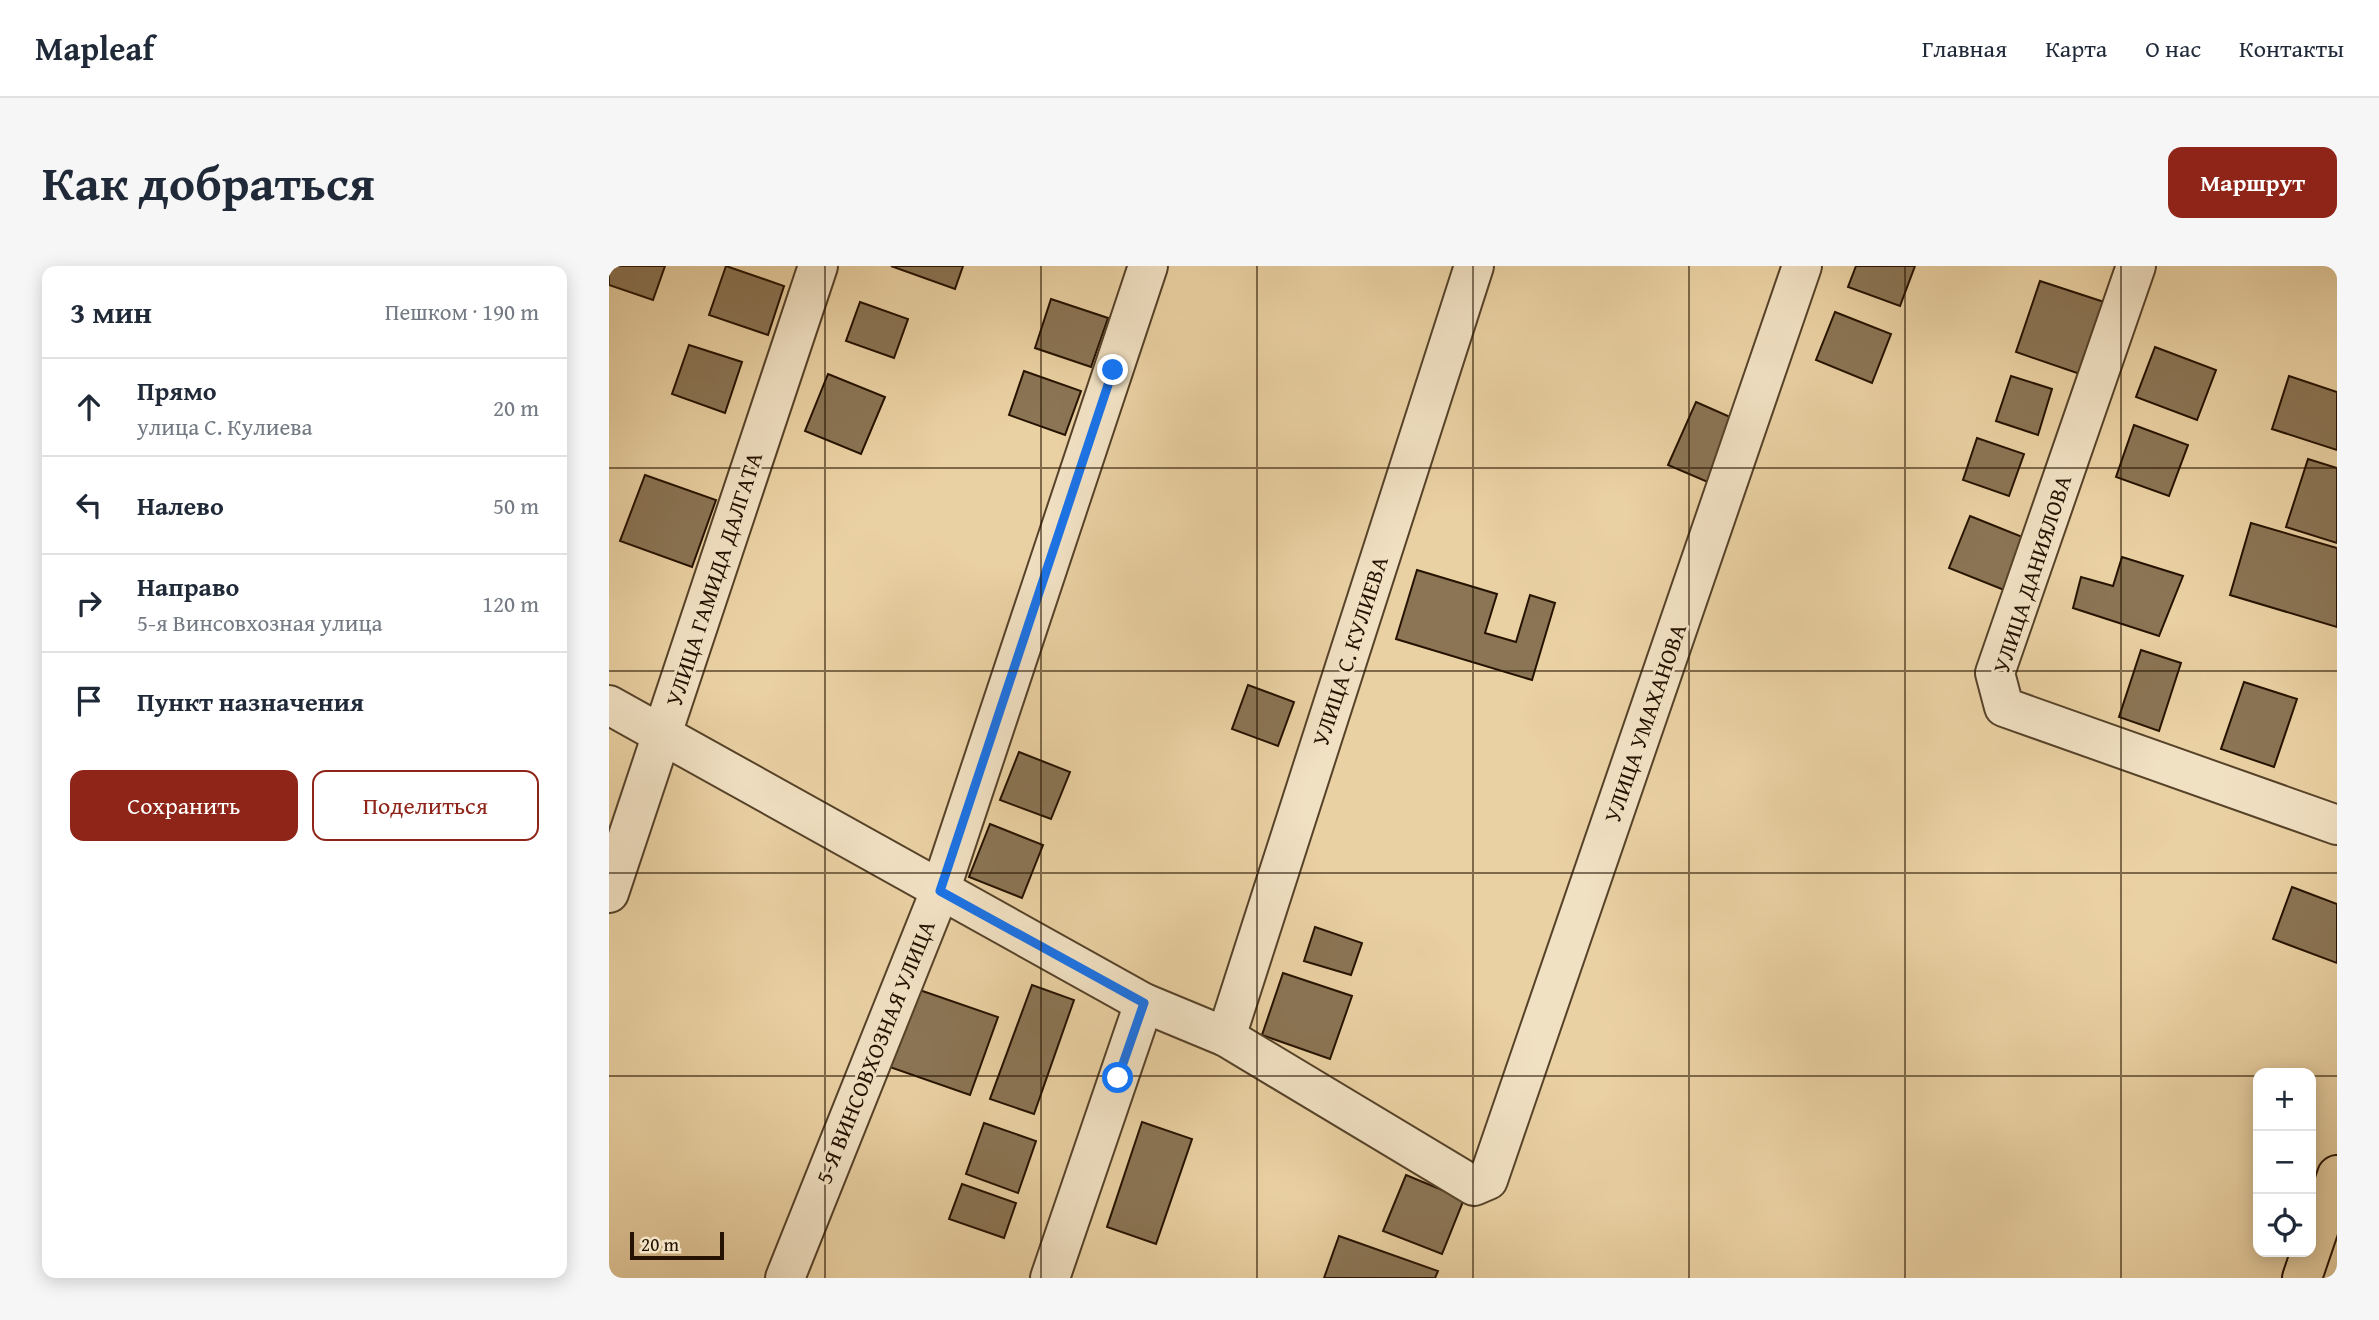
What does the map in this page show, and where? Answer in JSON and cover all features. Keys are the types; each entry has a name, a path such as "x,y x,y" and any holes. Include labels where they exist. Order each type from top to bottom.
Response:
{"highway":[{"path":"2302,1278 2337,1175"}],"street":[{"name":"УЛИЦА ГАМИДА ДАЛГАТА","path":"609,893 818,266"},
{"name":"5-Я ВИНСОВХОЗНАЯ УЛИЦА","path":"785,1278 940,891 1148,266"},
{"name":"УЛИЦА С. КУЛИЕВА","path":"1226,1037 1473,266"},
{"name":"УЛИЦА УМАХАНОВА","path":"1226,1037 1474,1186 1488,1180 1802,266"},
{"name":"УЛИЦА ДАНИЯЛОВА","path":"2136,266 1995,673 2004,707 2337,825"},
{"path":"609,705 1144,1003 1226,1037"},
{"path":"1050,1278 1144,1003"}],"building":[{"path":"609,266 665,266 653,300 609,285"},
{"path":"726,266 784,286 768,335 709,315"},
{"path":"891,266 963,266 955,289"},
{"path":"1856,266 1915,266 1900,306 1848,287"},
{"path":"2040,281 2104,302 2080,374 2016,352"},
{"path":"1051,299 1108,318 1091,367 1035,348"},
{"path":"860,302 908,319 894,358 846,341"},
{"path":"1835,312 1891,334 1872,383 1816,360"},
{"path":"689,345 742,362 725,413 672,394"},
{"path":"2155,347 2216,370 2197,420 2136,397"},
{"path":"1024,371 1081,391 1065,435 1009,415"},
{"path":"828,374 885,397 861,454 805,431"},
{"path":"2011,376 2052,389 2038,435 1996,421"},
{"path":"2289,376 2337,392 2337,450 2272,429"},
{"path":"1696,402 1737,420 1710,483 1668,465"},
{"path":"2134,425 2188,445 2169,496 2116,477"},
{"path":"1977,438 2024,454 2009,496 1963,480"},
{"path":"2308,459 2337,468 2337,543 2286,527"},
{"path":"645,475 716,500 692,567 620,541"},
{"path":"1970,516 2025,538 2004,590 1949,568"},
{"path":"2251,523 2337,548 2337,627 2230,595"},
{"path":"2122,557 2183,576 2159,636 2073,608 2081,577 2113,586"},
{"path":"1417,570 1497,594 1485,633 1516,642 1530,595 1555,603 1532,680 1396,639"},
{"path":"2141,650 2181,663 2159,731 2119,717"},
{"path":"2244,682 2297,699 2274,767 2221,749"},
{"path":"1248,685 1294,702 1278,746 1232,729"},
{"path":"1019,752 1070,772 1051,819 1000,800"},
{"path":"990,824 1043,845 1022,898 969,877"},
{"path":"2292,887 2337,904 2337,963 2273,939"},
{"path":"1315,927 1362,943 1351,975 1304,961"},
{"path":"1283,973 1352,996 1330,1059 1262,1035"},
{"path":"1032,985 1074,1000 1034,1114 990,1099"},
{"path":"908,986 998,1017 970,1095 881,1064"},
{"path":"1142,1122 1192,1139 1156,1244 1107,1227"},
{"path":"984,1123 1036,1141 1018,1193 966,1174"},
{"path":"1406,1175 1464,1199 1442,1254 1383,1231"},
{"path":"962,1184 1016,1203 1004,1238 949,1219"},
{"path":"1339,1236 1438,1271 1435,1278 1324,1278"}],"route":[{"path":"1113,370 940,891 1144,1003 1118,1078"}]}
